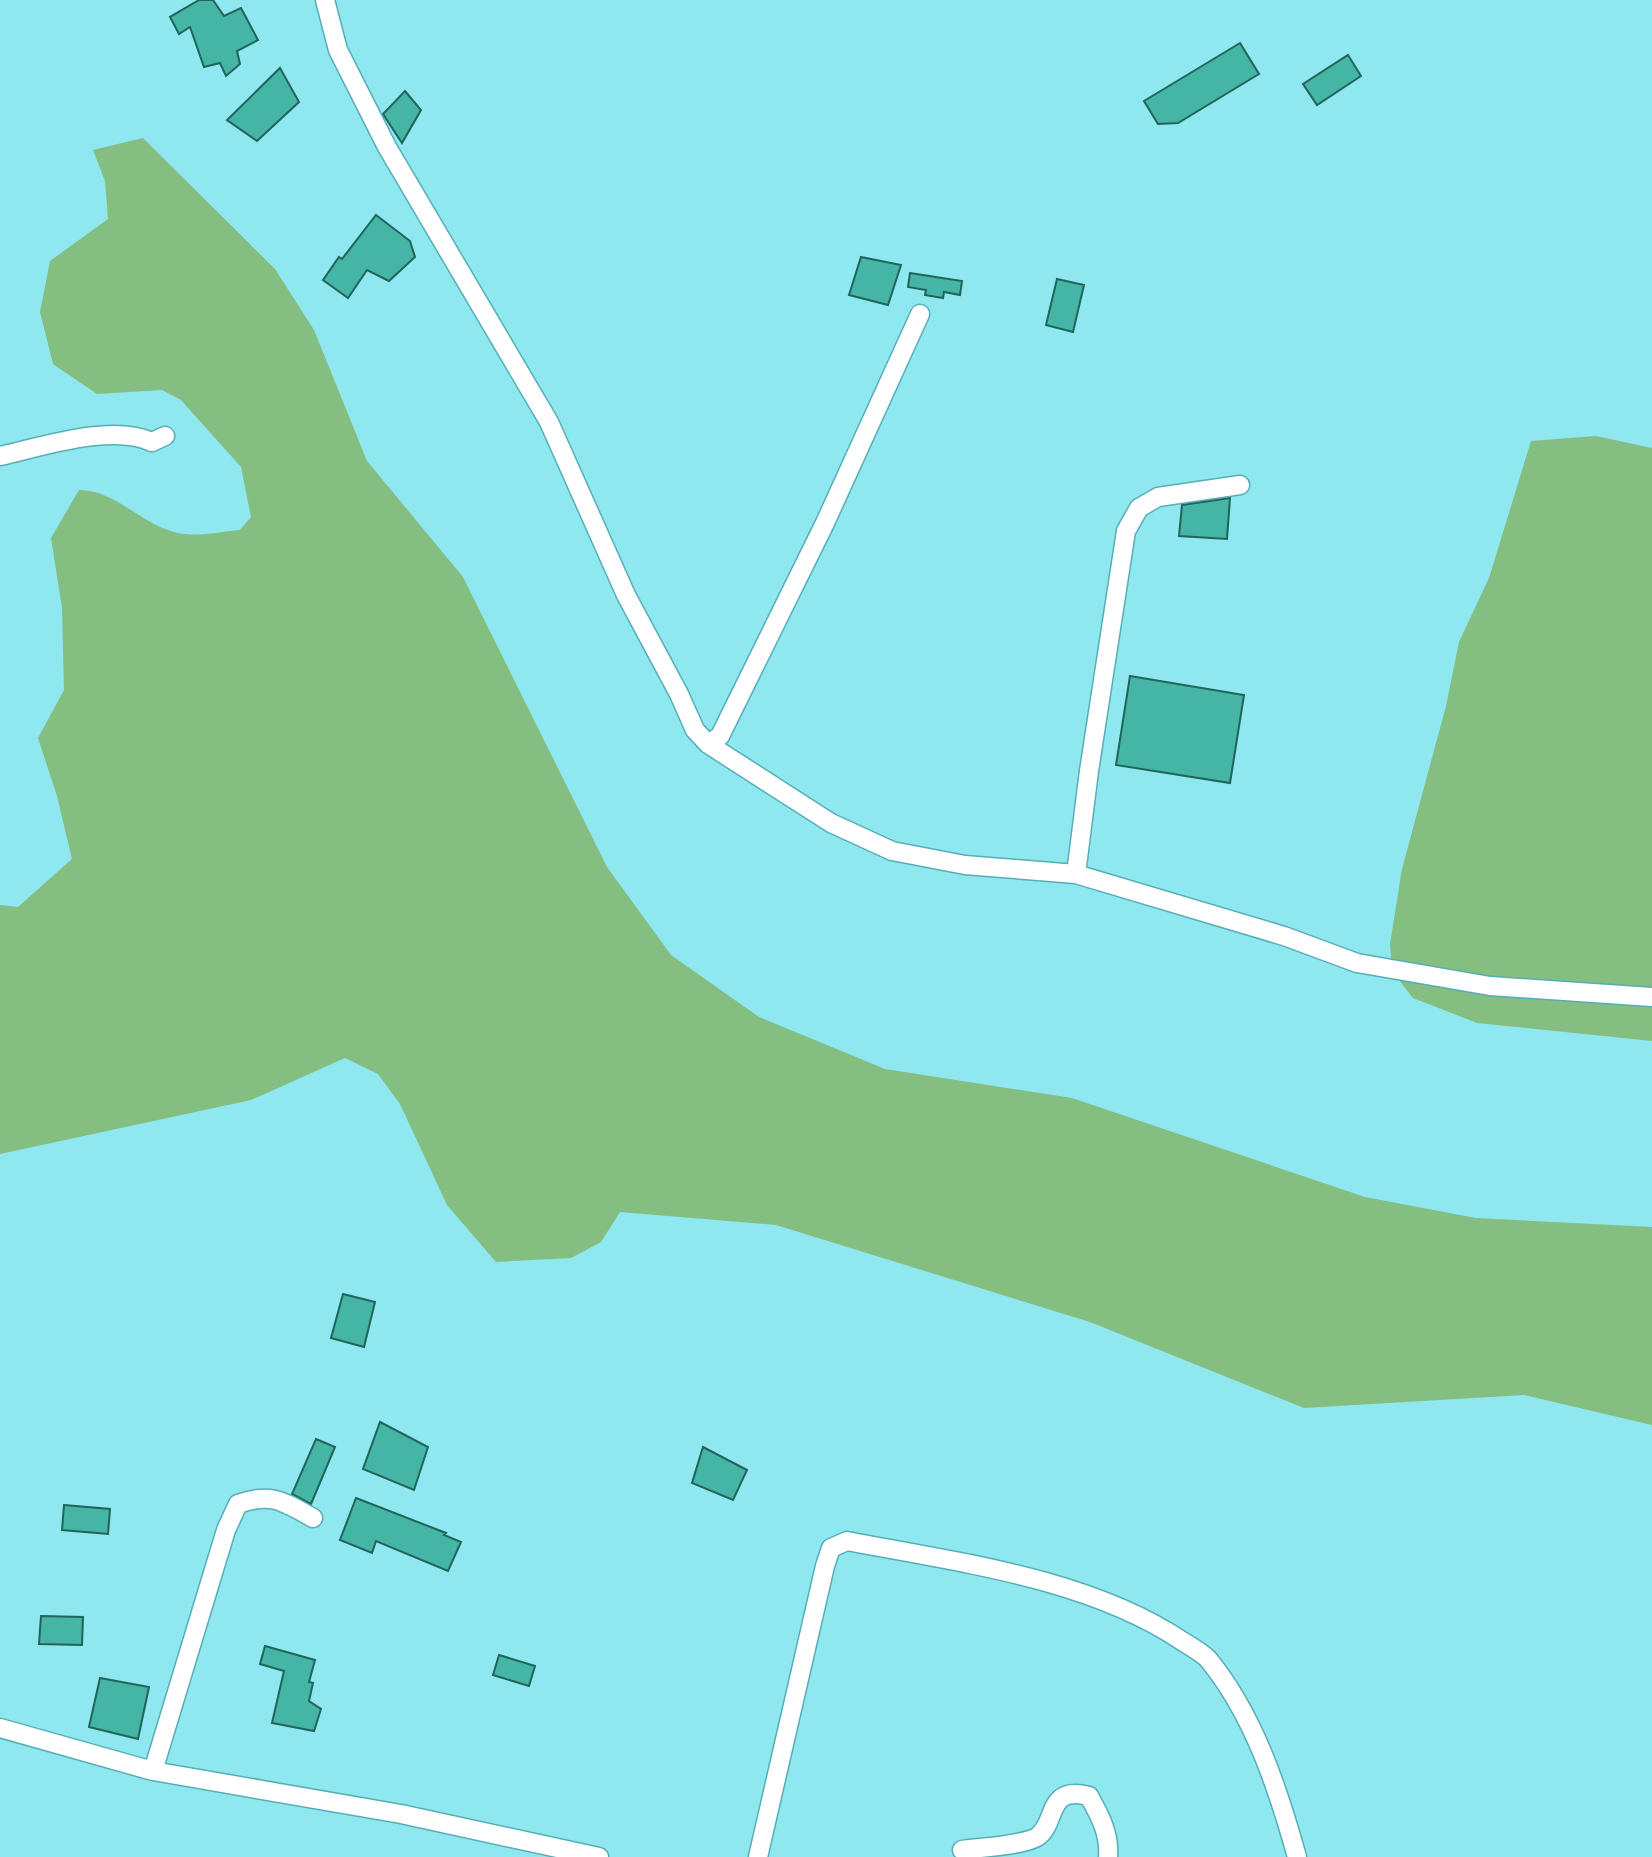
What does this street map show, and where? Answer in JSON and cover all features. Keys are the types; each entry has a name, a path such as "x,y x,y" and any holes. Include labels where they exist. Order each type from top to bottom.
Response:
{"street":[{"path":"325,0 338,50 387,147 549,422 626,595 695,730 708,744 831,823 892,851 965,865 1076,874 1284,936 1357,963 1490,986 1652,997"},
{"path":"708,744 720,736 825,523 920,314"},
{"path":"0,456 57,441 142,437 152,442 165,436"},
{"path":"1076,874 1088,772 1126,531 1139,508 1158,497 1240,485"},
{"path":"153,1771 226,1530 238,1504 257,1497 277,1499 313,1518"},
{"path":"758,1857 825,1566 831,1548 847,1541 962,1563 1064,1589 1156,1624 1206,1657 1237,1703 1260,1750 1297,1857"},
{"path":"0,1728 153,1771 401,1814 599,1857"},
{"path":"962,1850 1035,1838 1046,1828 1051,1811 1063,1797 1077,1793 1089,1796 1103,1820 1109,1845 1108,1857"}],"green space":[{"path":"143,138 275,269 314,330 367,461 463,577 607,867 671,955 759,1017 885,1069 1072,1098 1365,1197 1476,1218 1652,1227 1652,1425 1524,1395 1304,1408 1090,1322 776,1225 620,1212 601,1242 571,1258 496,1262 447,1205 400,1104 378,1074 345,1058 251,1100 0,1154 0,905 18,907 72,859 57,796 38,738 64,690 62,608 51,538 79,490 104,495 162,528 182,534 240,530 251,517 241,467 181,400 162,390 97,394 53,364 40,312 50,261 108,219 105,181 93,150"},
{"path":"1596,436 1652,448 1652,1041 1477,1023 1413,998 1392,971 1390,944 1402,869 1446,706 1459,642 1489,578 1531,441"}],"building":[{"path":"199,0 213,0 224,16 241,8 258,40 237,51 240,64 226,76 220,63 204,67 190,27 179,34 170,17"},
{"path":"1240,43 1259,74 1178,123 1158,124 1144,101"},
{"path":"1348,55 1361,76 1317,105 1303,84"},
{"path":"280,68 299,102 257,141 227,120"},
{"path":"405,91 421,110 402,143 383,114"},
{"path":"376,215 410,241 415,257 389,281 367,270 348,298 323,280 339,257 342,259"},
{"path":"861,257 901,265 888,305 849,295"},
{"path":"910,273 962,281 960,295 944,292 943,298 925,295 926,290 908,287"},
{"path":"1057,279 1084,285 1073,332 1046,325"},
{"path":"1230,498 1227,539 1179,536 1182,505"},
{"path":"1130,676 1244,695 1230,783 1116,765"},
{"path":"343,1294 375,1302 364,1347 331,1338"},
{"path":"380,1422 428,1447 414,1490 363,1469"},
{"path":"316,1439 335,1447 311,1504 292,1494"},
{"path":"703,1447 747,1470 733,1500 692,1483"},
{"path":"356,1498 446,1533 444,1535 461,1542 448,1571 376,1541 372,1553 340,1540"},
{"path":"64,1505 110,1509 108,1534 62,1530"},
{"path":"41,1616 83,1617 82,1645 39,1644"},
{"path":"265,1646 315,1660 309,1682 313,1683 309,1701 321,1709 314,1731 272,1723 284,1671 260,1664"},
{"path":"499,1655 535,1666 529,1686 493,1675"},
{"path":"100,1678 149,1687 138,1739 89,1727"}]}
